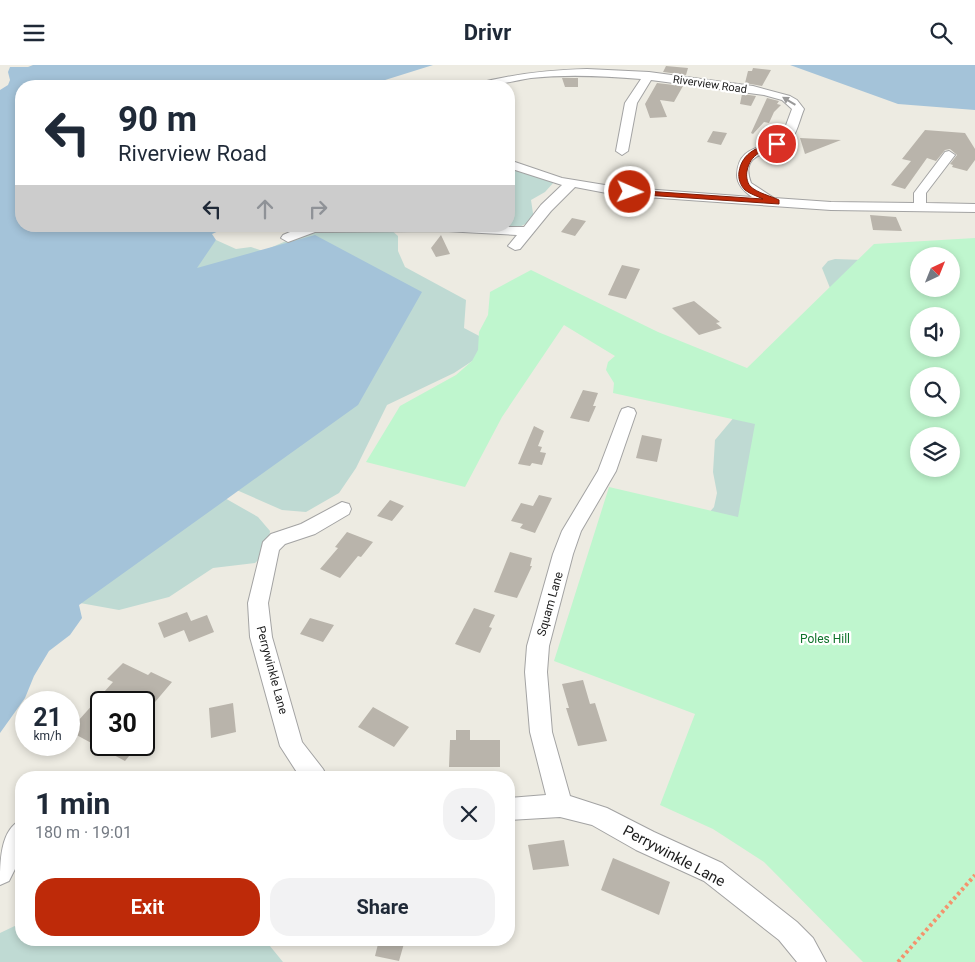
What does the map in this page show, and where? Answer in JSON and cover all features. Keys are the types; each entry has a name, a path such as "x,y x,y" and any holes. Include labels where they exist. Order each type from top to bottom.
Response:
{"street":[{"name":"Riverview Road","path":"499,80 512,76 554,72 600,71 649,75 765,92 793,102 797,112 787,138 784,141 758,149 750,155 744,168 743,181 749,190 777,202"},
{"path":"622,151 631,103 649,75"},
{"path":"920,207 920,193 949,155"},
{"name":"Riverview Road","path":"515,167 571,184 617,191 830,206 975,208"},
{"path":"515,247 546,208 571,184"},
{"path":"515,230 528,231"},
{"path":"288,238 302,232"},
{"name":"Squam Lane","path":"560,806 541,732 536,672 538,645 563,553 572,531 607,471 628,413"},
{"name":"Perrywinkle Lane","path":"309,771 292,746 261,637 258,603 270,547 278,539 308,529 342,509"},
{"name":"Perrywinkle Lane","path":"515,809 560,806 598,816 645,841 713,873 788,931 804,947 812,962"},
{"path":"0,872 15,844"}],"path":[{"path":"898,962 975,875"}],"shaded area":[{"path":"33,65 433,65 385,80 15,80 15,232 216,232 212,234 216,240 197,268 315,235 422,292 358,405 79,605 82,618 70,635 49,651 34,676 28,691 15,691 15,712 0,733 0,90 8,85 10,67 28,67"},
{"path":"790,65 975,65 975,110 898,104"},
{"path":"515,165 554,182 545,192 531,200 534,220 515,227"},
{"path":"307,232 393,232 398,236 398,251 405,267 466,300 464,328 483,338 486,352 454,373 387,405 356,468 339,493 306,512 282,510 216,481 223,497 258,517 270,531 267,552 255,563 213,568 169,597 119,610 80,603 200,257 216,240 236,249 251,247 263,251"},
{"path":"835,259 864,260 830,288 822,268 828,261"},
{"path":"759,401 810,519 700,523 714,507 717,493 713,472 715,440 741,409"},
{"path":"15,926 15,946 270,946 283,962 0,962 0,933"}],"green space":[{"name":"Poles Hill","path":"975,238 975,962 863,962 764,862 713,829 660,805 695,714 554,661 609,487 738,517 755,424 613,393 614,383 606,370 608,362 615,356 564,325 502,417 465,487 366,462 400,406 456,375 472,361 478,350 479,332 488,315 490,292 531,270 658,332 747,368 874,244"}],"building":[{"path":"666,66 688,68 686,75 663,72"},
{"path":"753,68 771,70 762,86 745,83 748,71 752,71"},
{"path":"562,78 578,78 578,87 565,87"},
{"path":"657,83 683,86 674,102 660,100 667,117 650,118 645,104"},
{"path":"742,94 756,96 751,106 740,104"},
{"path":"767,98 779,101 777,104 781,105 774,112 769,123 764,122 753,134 751,133"},
{"path":"925,130 965,133 975,149 975,160 967,171 952,167 953,165 950,164 957,155 950,149 945,150 936,161 927,158 905,189 891,185 911,161 902,159"},
{"path":"713,131 727,133 721,145 707,142"},
{"path":"800,138 841,140 805,154"},
{"path":"870,215 896,217 902,231 873,230"},
{"path":"572,218 586,221 575,236 561,232"},
{"path":"441,235 450,254 436,257 431,248"},
{"path":"622,265 640,269 626,299 608,295"},
{"path":"694,301 720,322 716,323 722,328 699,335 672,308"},
{"path":"583,390 598,393 593,406 596,406 589,422 570,418"},
{"path":"534,426 544,431 538,446 542,447 540,452 546,453 542,465 532,463 530,466 518,464"},
{"path":"642,435 662,439 657,462 636,458"},
{"path":"539,495 552,498 535,533 520,528 523,524 511,521 521,503 533,506"},
{"path":"390,500 404,506 392,521 377,516"},
{"path":"347,532 373,542 361,557 358,556 340,578 320,569 338,548 335,547"},
{"path":"510,552 532,558 530,566 532,566 517,598 494,592"},
{"path":"474,608 495,615 489,627 492,628 480,653 455,644"},
{"path":"187,612 191,621 207,615 214,632 189,642 184,630 164,638 158,623"},
{"path":"310,618 334,625 323,642 300,634"},
{"path":"123,663 148,675 151,672 172,682 155,702 155,691 105,691 113,682 107,679"},
{"path":"583,680 590,704 595,703 607,741 578,746 566,708 569,708 562,684"},
{"path":"233,703 236,732 211,738 209,708"},
{"path":"373,707 409,727 394,747 358,727"},
{"path":"90,708 90,742 80,737 80,719"},
{"path":"456,730 470,730 470,740 500,740 500,767 449,767 450,740 456,740"},
{"path":"116,756 129,756 125,761"},
{"path":"564,840 569,866 533,870 528,845"},
{"path":"613,858 670,882 659,915 601,890"},
{"path":"378,946 403,946 399,961 375,956"}],"route":[{"path":"630,192 777,202 749,190 743,181 742,175 744,165 750,155 758,149 777,144"}]}
